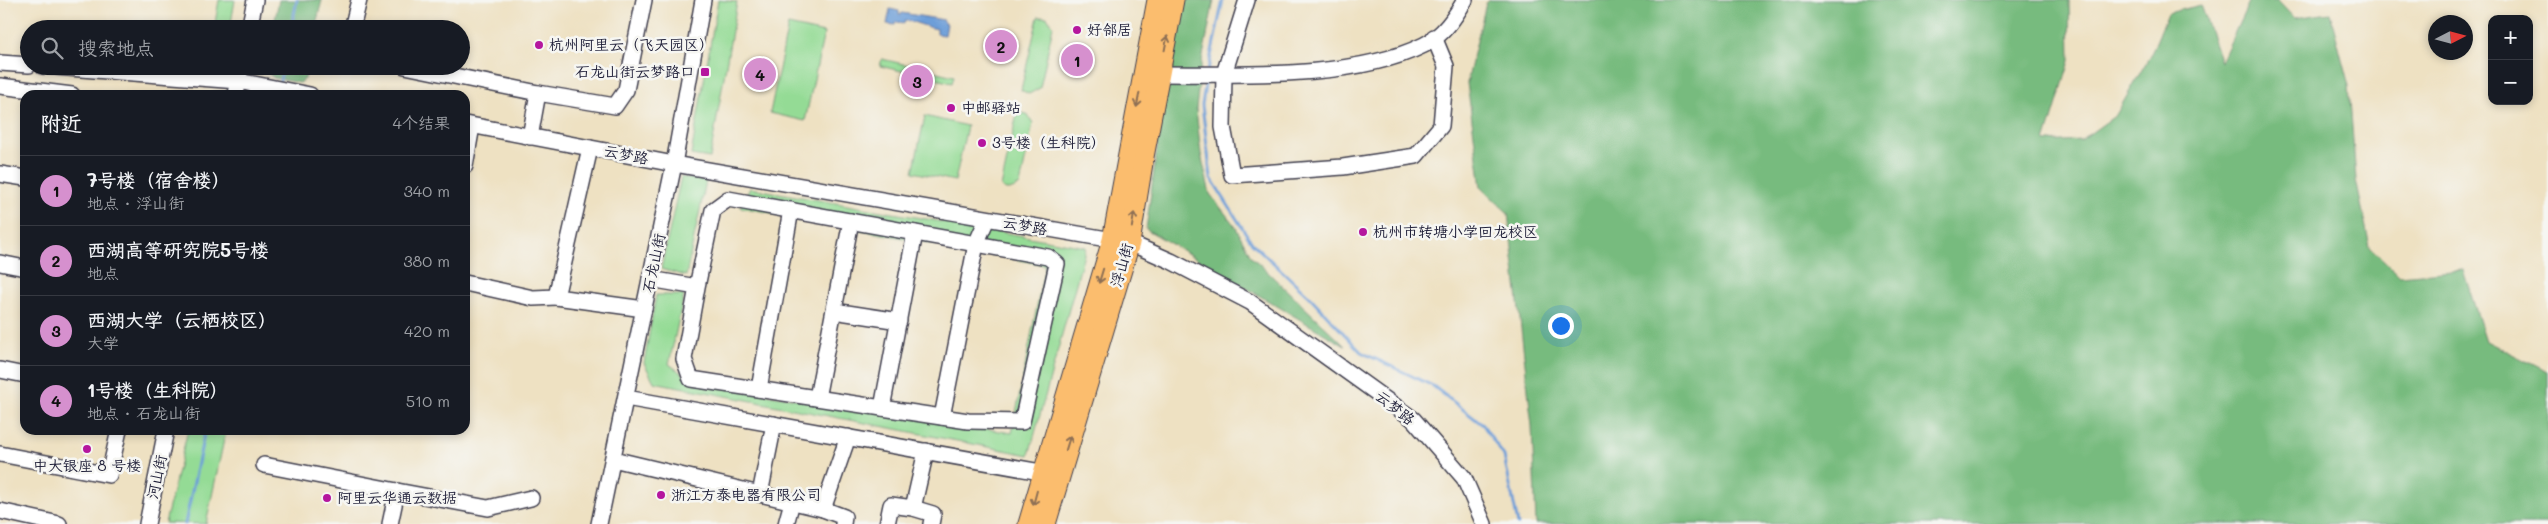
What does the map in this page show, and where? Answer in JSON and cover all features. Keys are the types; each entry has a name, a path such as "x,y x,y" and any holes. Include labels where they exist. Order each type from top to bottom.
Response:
{"main road":[{"name":"浮山街","path":"1121,241 1156,0"},
{"name":"浮山街","path":"1028,524 1051,473 1121,241 1160,74 1174,0"},
{"name":"浮山街","path":"1046,524 1051,473"}],"street":[{"path":"251,20 255,0"},
{"path":"354,20 359,0"},
{"path":"450,75 615,106 626,90 644,0"},
{"name":"石龙山街","path":"599,524 674,164 703,0"},
{"path":"1247,0 1212,74 1232,175 1343,167 1416,156 1441,126 1446,66 1434,37"},
{"path":"1160,74 1328,70 1387,58 1426,44 1450,23 1465,0"},
{"path":"0,63 20,64"},
{"path":"160,75 238,81 284,90"},
{"path":"0,86 32,90"},
{"path":"530,137 538,93"},
{"name":"云梦路","path":"470,125 674,164 1121,241 1171,261 1250,302 1412,419 1464,478 1484,524"},
{"path":"556,297 590,148"},
{"path":"0,174 20,177"},
{"path":"728,199 791,210 1048,257 1057,264 1022,422 968,421 691,379 684,359 713,210 728,199"},
{"path":"759,390 791,210"},
{"path":"942,417 976,244 987,219"},
{"path":"817,398 851,221"},
{"path":"882,408 915,233"},
{"path":"0,263 20,267"},
{"path":"650,279 697,287"},
{"path":"470,284 533,298 556,297 644,308"},
{"path":"834,311 899,321"},
{"path":"0,370 20,374"},
{"path":"626,398 1051,473"},
{"path":"760,494 774,424"},
{"path":"0,454 109,475 118,435"},
{"name":"河山街","path":"147,524 165,435"},
{"path":"823,509 848,437"},
{"path":"913,508 926,450"},
{"path":"613,459 823,509 844,517 843,524"},
{"path":"264,465 488,508 531,498"},
{"path":"390,524 397,491"},
{"path":"786,524 792,502"},
{"path":"887,524 891,505 913,508 933,514 931,524"},
{"path":"0,511 59,524"}],"green space":[{"path":"219,0 235,0 232,20 216,20"},
{"path":"279,0 322,0 317,20 275,20"},
{"path":"718,0 737,2 710,158 691,155"},
{"path":"1181,0 1214,0 1201,66 1196,109 1201,154 1210,194 1235,226 1251,256 1345,346 1146,229 1166,83"},
{"path":"1490,0 2069,0 2070,61 2045,142 2081,140 2116,115 2151,54 2168,13 2201,5 2221,62 2250,0 2277,0 2294,18 2330,13 2349,86 2356,180 2370,247 2400,276 2463,270 2486,341 2548,372 2548,524 1536,524 1532,426 1508,213 1481,187 1467,83 1486,3"},
{"path":"1038,17 1047,17 1053,26 1040,88 1029,94 1021,90"},
{"path":"788,25 824,33 805,121 770,113"},
{"path":"882,59 954,76 952,83 880,66"},
{"path":"271,75 306,75 305,79 300,83 274,78"},
{"path":"1017,114 1027,114 1033,123 1020,185 1006,190 1001,187"},
{"path":"925,116 967,126 955,181 913,172"},
{"path":"681,177 706,181 686,276 661,269"},
{"path":"750,188 1086,247 1029,455 654,382 644,363 656,295 684,295 669,364 695,383 1012,433 1045,265 740,207"},
{"path":"187,435 225,435 206,524 165,523"}],"water":[{"path":"890,9 899,11 901,15 902,13 944,20 944,23 947,24 945,35 937,34 937,29 905,20 904,23 896,22 895,25 887,24"}],"waterway":[{"path":"293,20 297,0"},
{"path":"1208,70 1223,0"},
{"path":"279,85 281,75"},
{"path":"1206,79 1202,105 1211,178 1252,243 1310,297 1361,352 1433,386 1483,425 1504,456 1518,524"},
{"path":"185,524 204,435"}],"place":[{"name":"好邻居","path":"1077,30"},
{"name":"杭州阿里云（飞天园区）","path":"539,45"},
{"name":"西湖高等研究院5号楼","path":"1001,46"},
{"name":"7号楼（宿舍楼）","path":"1077,60"},
{"name":"石龙山街云梦路口","path":"705,72"},
{"name":"1号楼（生科院）","path":"760,74"},
{"name":"西湖大学（云栖校区）","path":"917,81"},
{"name":"中邮驿站","path":"951,108"},
{"name":"3号楼（生科院）","path":"982,143"},
{"name":"杭州市转塘小学回龙校区","path":"1363,232"},
{"name":"中大银座 8 号楼","path":"87,449"},
{"name":"浙江方泰电器有限公司","path":"661,495"},
{"name":"阿里云华通云数据","path":"327,498"}]}
